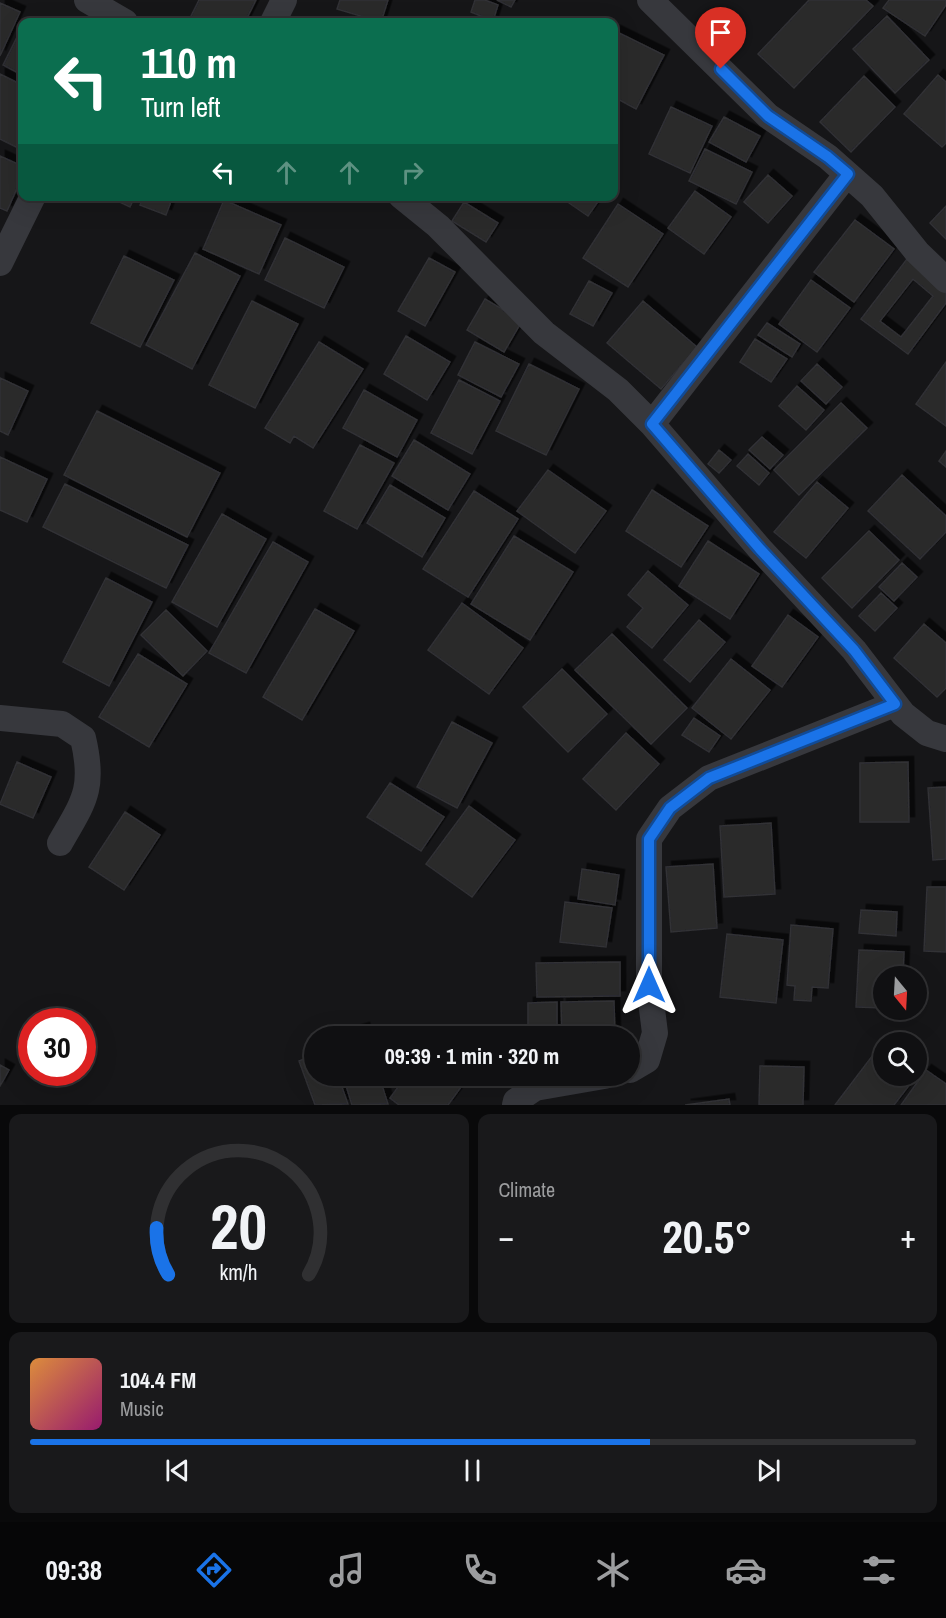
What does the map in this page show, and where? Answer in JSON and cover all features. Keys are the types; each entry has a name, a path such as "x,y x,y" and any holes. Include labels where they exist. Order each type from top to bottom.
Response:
{"street":[{"path":"87,0 115,18"},
{"path":"275,18 284,0"},
{"path":"650,0 768,116 828,157 872,196 917,252 946,280"},
{"path":"652,424 848,174"},
{"path":"0,263 31,201"},
{"path":"407,201 438,226 543,333 618,390 652,424 760,549 854,650 895,704 927,733 946,739"},
{"path":"640,1064 647,1060 655,1033 649,985 649,839 670,808 709,778 895,704"},
{"path":"0,718 62,724 83,738 90,776 84,801 60,843"},
{"path":"515,1105 516,1101 535,1088 546,1086"}],"building":[{"path":"199,0 256,0 247,18 190,18"},
{"path":"340,0 388,0 382,18 367,18 337,9"},
{"path":"475,0 485,0 498,5 494,18 486,18 471,12"},
{"path":"497,0 515,0 511,7"},
{"path":"809,0 866,0 873,6 794,88 758,54"},
{"path":"889,0 946,0 946,5 925,36 883,8"},
{"path":"0,3 20,12 0,56"},
{"path":"887,16 929,60 895,93 853,49"},
{"path":"618,32 664,55 636,109 618,99"},
{"path":"18,35 18,73 3,65"},
{"path":"0,74 18,83 18,148 0,139"},
{"path":"938,75 946,82 946,143 942,147 904,114"},
{"path":"864,76 895,107 851,152 820,122"},
{"path":"671,107 712,126 690,173 649,154"},
{"path":"724,117 760,136 746,162 709,142"},
{"path":"705,149 752,172 736,204 689,181"},
{"path":"0,156 18,164 18,186 7,211 0,208"},
{"path":"768,175 792,196 768,223 744,202"},
{"path":"695,191 731,217 704,254 668,228"},
{"path":"117,201 133,201 130,207"},
{"path":"142,201 171,201 166,215 140,205"},
{"path":"224,201 281,225 259,274 203,249"},
{"path":"566,201 598,201 588,216"},
{"path":"464,202 498,223 486,242 452,221"},
{"path":"618,204 663,234 628,287 583,258"},
{"path":"946,206 946,239 930,223"},
{"path":"855,220 894,249 854,302 814,272"},
{"path":"285,238 344,267 324,308 265,280"},
{"path":"195,253 240,276 192,369 146,345"},
{"path":"124,256 174,280 140,347 91,323"},
{"path":"429,258 455,272 425,326 398,311"},
{"path":"907,259 946,288 946,303 908,354 861,319","holes":["913,279 933,296 901,337 880,321"]},
{"path":"811,280 850,308 817,352 779,324"},
{"path":"589,281 612,293 593,326 570,314"},
{"path":"485,299 522,321 504,352 467,330"},
{"path":"252,301 298,324 255,408 209,385"},
{"path":"643,301 697,347 661,389 607,343"},
{"path":"767,323 800,344 792,357 758,335"},
{"path":"406,336 450,362 427,400 384,374"},
{"path":"755,339 787,359 771,382 740,362"},
{"path":"319,342 363,369 313,448 294,436 290,443 265,428"},
{"path":"475,342 519,364 501,397 458,375"},
{"path":"946,362 946,426 916,404"},
{"path":"529,364 579,389 546,455 496,431"},
{"path":"817,364 842,387 826,404 801,381"},
{"path":"0,378 28,391 8,435 0,431"},
{"path":"459,380 500,401 472,454 431,433"},
{"path":"797,386 824,410 806,430 779,406"},
{"path":"364,390 417,420 397,457 343,428"},
{"path":"841,403 867,428 799,495 774,470"},
{"path":"97,411 220,473 187,537 64,475"},
{"path":"762,437 783,455 770,469 749,450"},
{"path":"414,440 470,474 448,510 392,476"},
{"path":"360,445 394,463 357,529 324,511"},
{"path":"719,450 731,460 719,473 708,464"},
{"path":"946,451 946,467 939,461"},
{"path":"748,454 769,473 759,485 737,466"},
{"path":"0,457 47,479 27,522 0,510"},
{"path":"548,470 606,511 575,553 517,511"},
{"path":"902,475 946,516 946,532 920,559 868,511"},
{"path":"817,482 848,508 806,558 774,532"},
{"path":"65,484 188,545 166,588 43,527"},
{"path":"390,485 445,518 422,557 367,523"},
{"path":"652,490 708,526 681,567 626,531"},
{"path":"474,491 518,519 468,597 423,569"},
{"path":"222,514 266,539 217,627 172,602"},
{"path":"869,531 899,560 852,608 822,578"},
{"path":"514,536 573,572 530,640 471,604"},
{"path":"708,541 759,574 730,619 679,586"},
{"path":"273,542 308,562 246,673 209,653"},
{"path":"902,563 917,577 894,601 879,587"},
{"path":"648,571 688,605 652,648 627,627 643,608 628,595"},
{"path":"106,578 152,602 109,686 63,662"},
{"path":"881,593 897,608 875,631 859,616"},
{"path":"462,603 523,648 489,694 428,650"},
{"path":"315,609 354,631 302,720 263,697"},
{"path":"166,610 207,651 183,676 141,635"},
{"path":"788,615 818,637 782,687 752,666"},
{"path":"699,620 725,642 690,682 664,660"},
{"path":"924,624 946,643 946,688 937,697 894,658"},
{"path":"612,634 687,708 651,744 575,670"},
{"path":"138,654 187,684 149,747 99,717"},
{"path":"731,659 770,690 731,739 692,708"},
{"path":"562,669 607,714 568,752 523,707"},
{"path":"694,718 720,736 709,752 682,735"},
{"path":"452,722 492,743 457,808 417,787"},
{"path":"626,733 659,764 616,810 583,779"},
{"path":"17,762 51,777 33,818 0,804"},
{"path":"908,762 909,822 860,822 860,763"},
{"path":"390,783 444,817 421,851 367,817"},
{"path":"946,787 946,859 933,860 928,788"},
{"path":"469,806 515,840 472,897 426,864"},
{"path":"125,812 160,835 124,890 89,867"},
{"path":"771,823 775,894 724,897 720,826"},
{"path":"713,864 717,928 671,932 666,867"},
{"path":"582,869 619,875 615,905 578,899"},
{"path":"927,887 946,887 946,952 924,951"},
{"path":"565,902 612,908 606,947 560,942"},
{"path":"861,910 897,912 896,936 859,933"},
{"path":"791,925 833,929 828,988 812,987 811,1001 794,1000 795,986 787,985"},
{"path":"727,934 783,940 776,1003 720,997"},
{"path":"859,950 904,952 903,966 873,966 873,1008 856,1007"},
{"path":"620,962 620,996 537,997 536,963"},
{"path":"614,1001 615,1026 562,1026 561,1002"},
{"path":"557,1002 557,1026 528,1026 528,1003"},
{"path":"873,1055 873,1086 909,1086 894,1105 835,1105"},
{"path":"304,1059 304,1075 299,1061"},
{"path":"0,1065 9,1070 0,1086"},
{"path":"760,1066 804,1067 803,1105 759,1105"},
{"path":"927,1071 946,1084 946,1105 901,1105 915,1086 927,1086"},
{"path":"308,1086 342,1086 348,1104 315,1105"},
{"path":"346,1086 382,1086 388,1104 352,1105"},
{"path":"399,1086 462,1086 448,1105 399,1105 390,1098"},
{"path":"729,1099 730,1105 685,1105"}],"route":[{"path":"649,985 649,839 670,808 709,778 895,704 854,650 760,549 652,424 848,174 828,157 768,116 721,69"}]}
